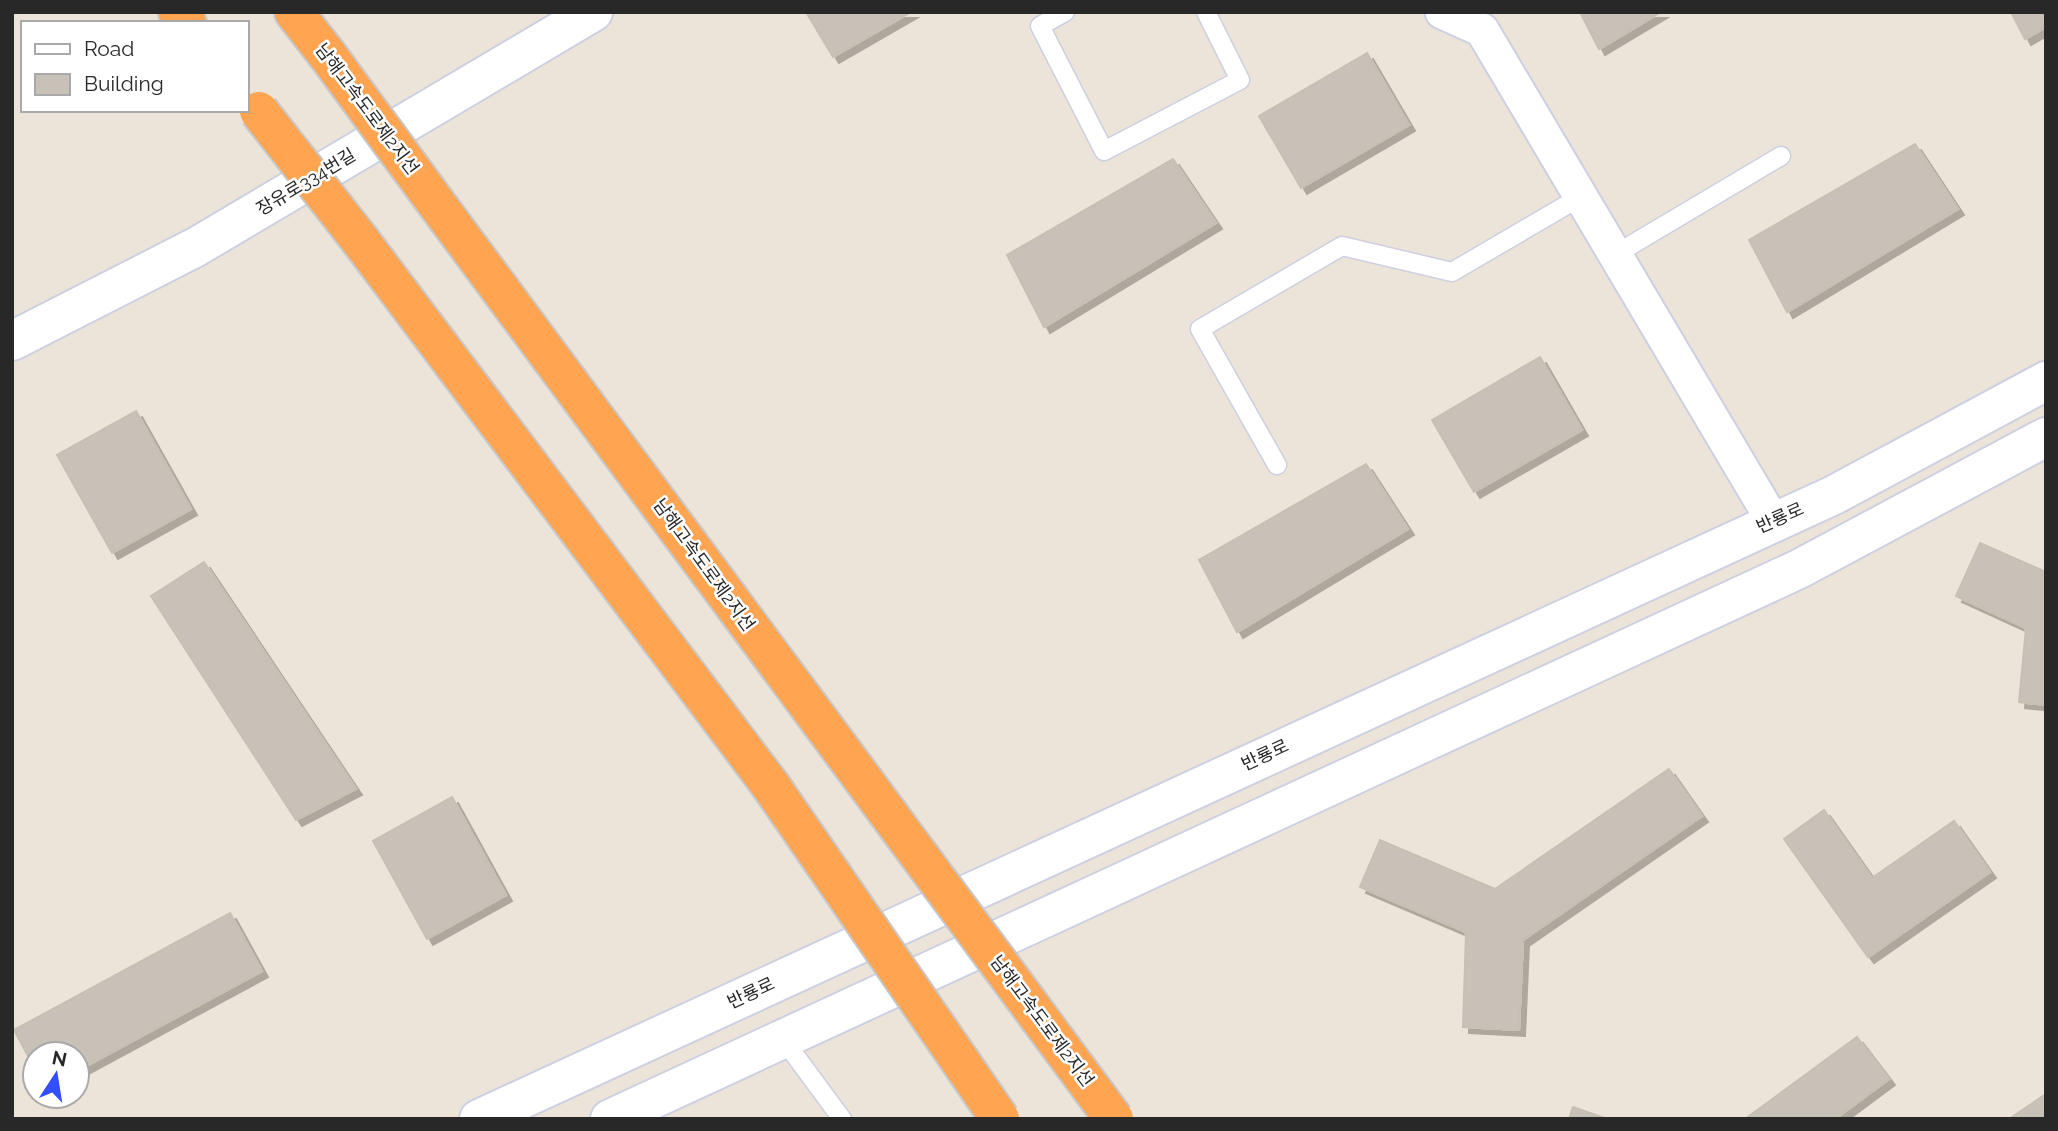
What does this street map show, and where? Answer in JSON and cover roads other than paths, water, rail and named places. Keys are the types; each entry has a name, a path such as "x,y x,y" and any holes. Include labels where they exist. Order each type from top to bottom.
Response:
{"highway":[{"name":"남해고속도로제2지선","path":"293,12 329,57 1114,1119"},
{"path":"253,104 360,240 771,786 1000,1119"}],"street":[{"name":"장유로334번길","path":"12,341 196,247 593,12"},
{"path":"1442,12 1482,30 1773,521"},
{"name":"반룡로","path":"479,1119 1834,495 2046,381"},
{"path":"610,1119 1799,569 2046,437"}],"lane":[{"path":"1065,12 1040,26 1104,151 1240,80 1206,12"},
{"path":"1616,254 1781,156"},
{"path":"1277,465 1200,329 1342,246 1452,272 1582,196"},
{"path":"783,1039 842,1119"}]}
